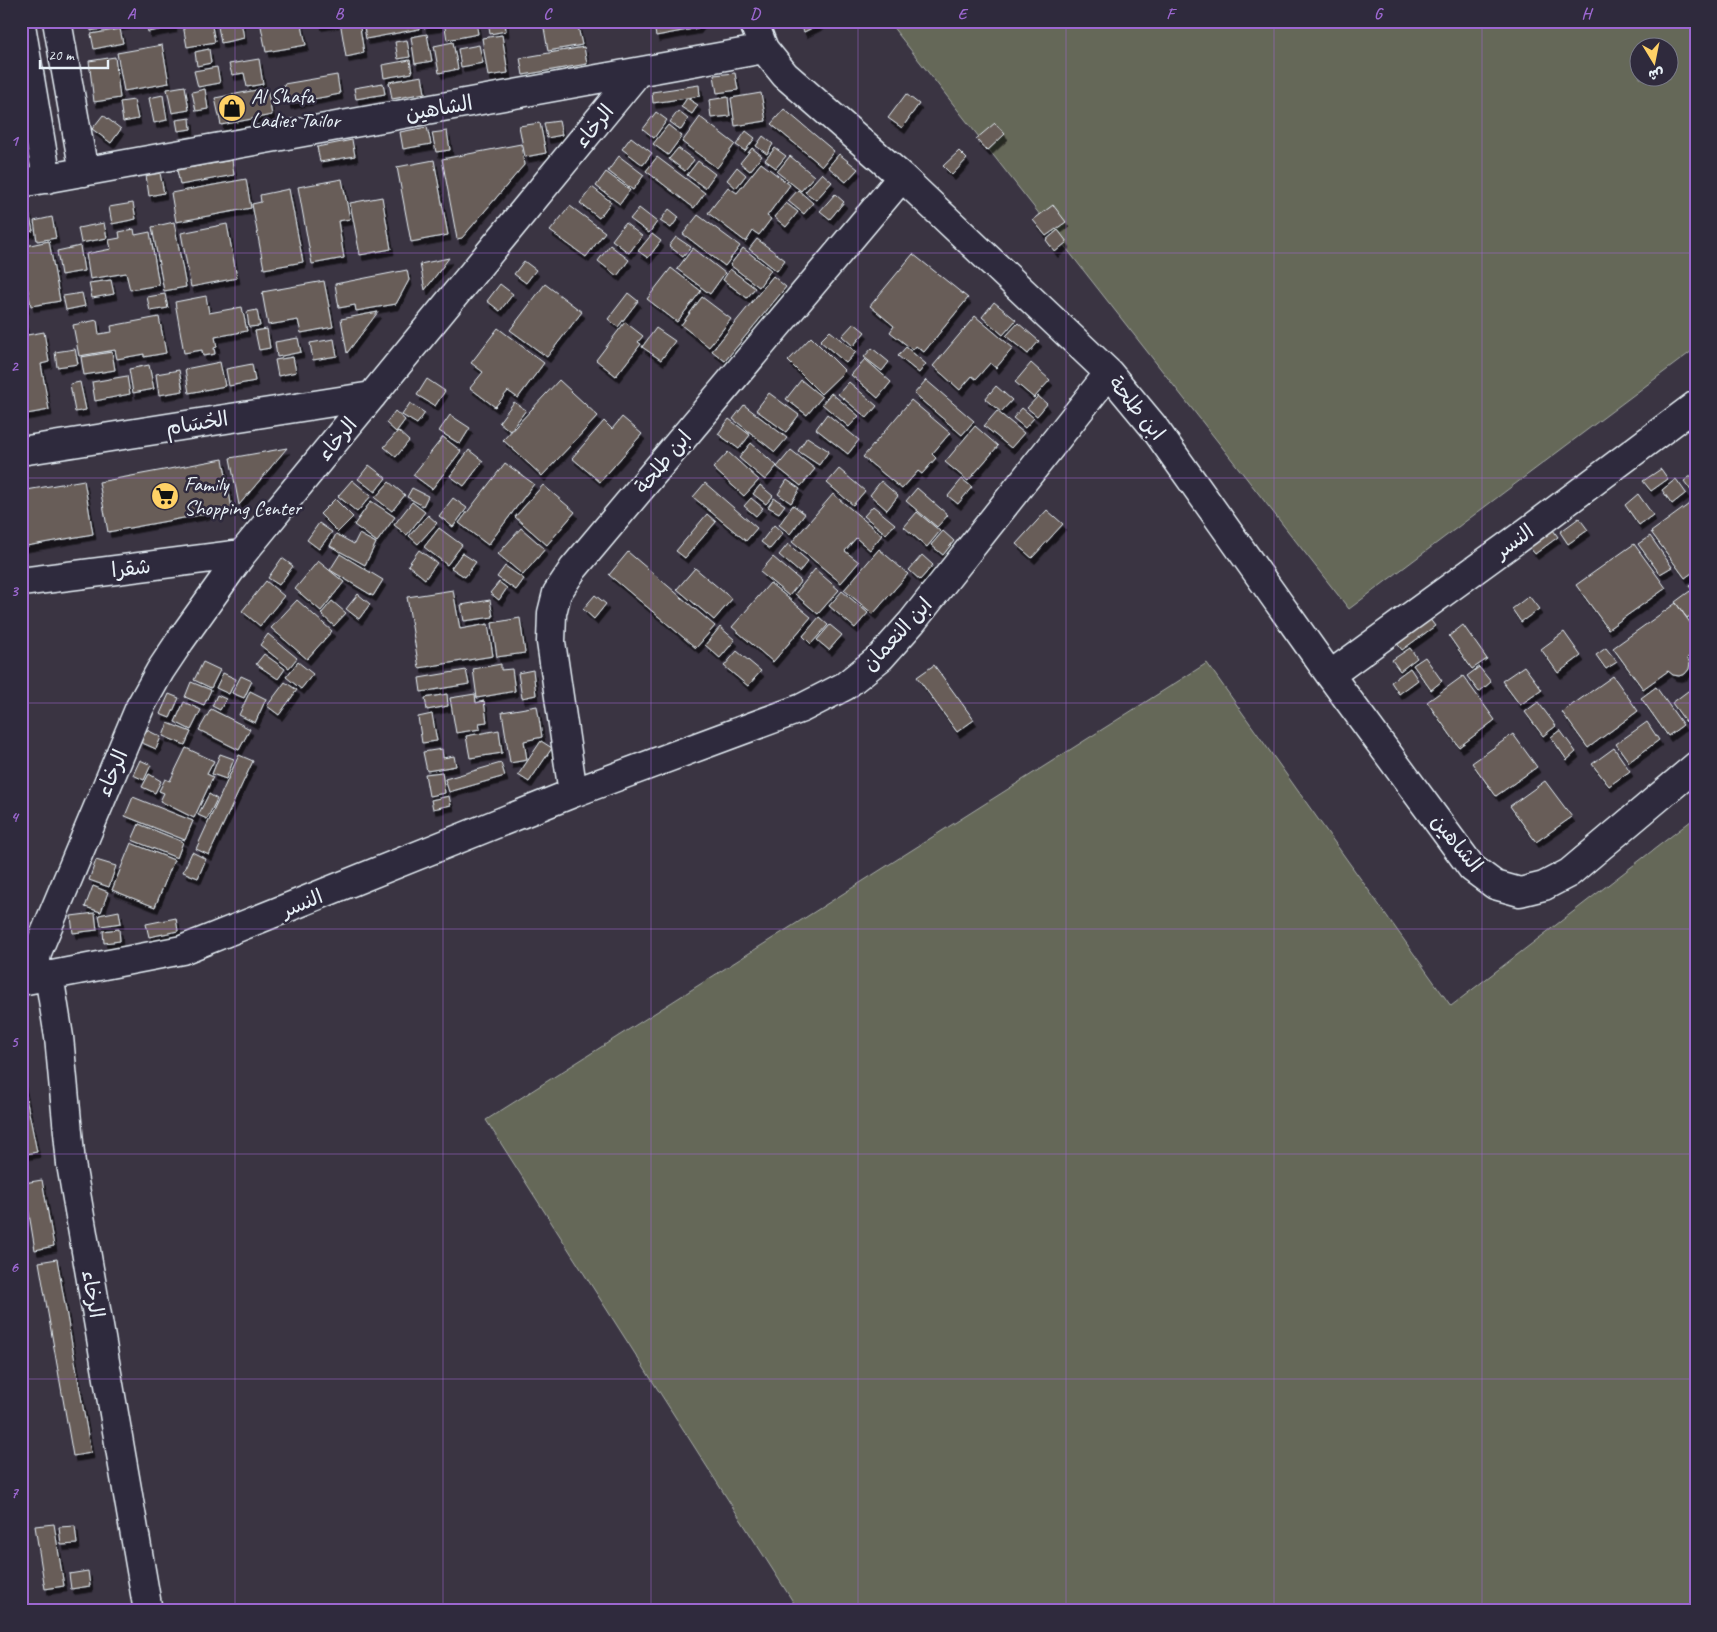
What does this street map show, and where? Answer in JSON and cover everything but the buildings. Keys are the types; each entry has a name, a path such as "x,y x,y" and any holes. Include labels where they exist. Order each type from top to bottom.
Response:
{"street":[{"path":"57,21 84,172"},
{"path":"753,21 764,50"},
{"name":"الشاهين","path":"21,25 34,181 764,50"},
{"name":"ابن طلحة","path":"764,50 785,75 902,177 1109,373 1153,426 1330,675"},
{"name":"الرخاء","path":"148,1611 71,1164 59,1037 36,978 38,950 140,707 165,663 242,554 638,72"},
{"name":"ابن طلحة","path":"573,793 551,642 552,613 557,593 574,569 902,177"},
{"name":"ابن النعمان","path":"573,793 802,708 845,686 881,657 912,622 1109,373"},
{"name":"الحُسَام","path":"21,451 372,396"},
{"name":"النسر","path":"1330,675 1696,405"},
{"name":"شقرا","path":"21,582 242,554"},
{"name":"الشاهين","path":"1330,675 1472,868 1495,885 1520,892 1544,886 1569,874 1696,766"},
{"name":"النسر","path":"36,978 182,950 573,793"}],"green space":[{"path":"888,21 1696,21 1696,348 1349,609"},
{"path":"1207,663 1451,1006 1696,817 1696,1611 799,1611 486,1120"}],"place":[{"name":"Al Shafa Ladies Tailor","path":"232,108"},
{"name":"Family Shopping Center","path":"165,496"}]}
